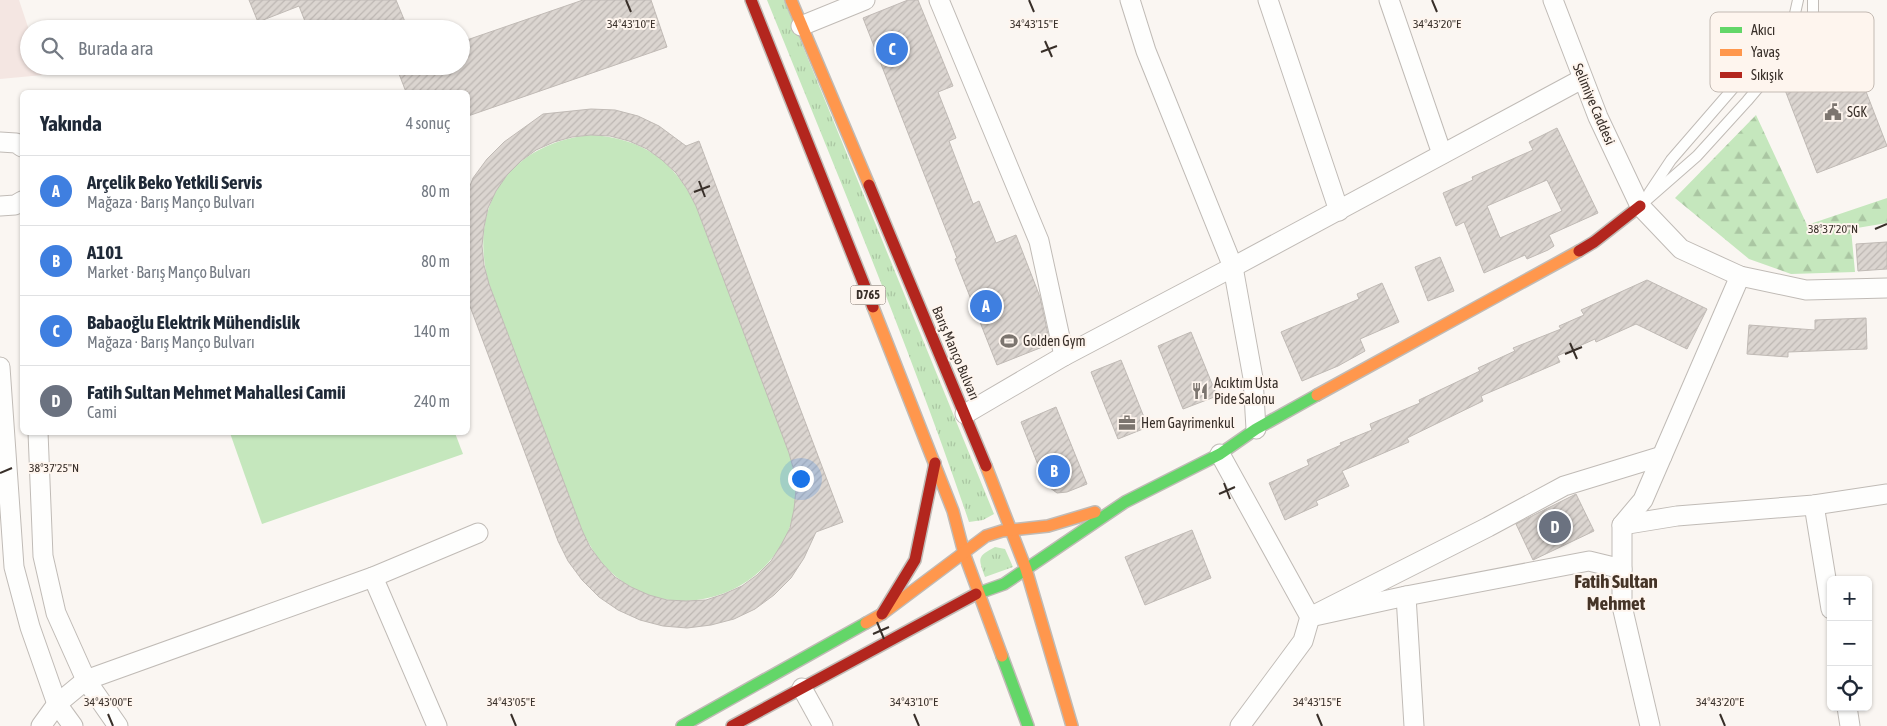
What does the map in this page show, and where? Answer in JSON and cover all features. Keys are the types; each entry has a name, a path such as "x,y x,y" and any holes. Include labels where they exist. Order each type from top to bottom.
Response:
{"main road":[{"name":"D765","path":"751,0 935,463 953,511 964,553 978,593 1028,726"},
{"name":"Barış Manço Bulvarı","path":"790,0 965,414 1026,569 1072,726"},
{"path":"732,726 978,593 1004,584 1125,502 1220,454 1256,429 1594,242 1640,206"},
{"path":"882,614 915,560 935,463"},
{"path":"682,726 882,614 986,536 994,533 1048,526 1125,502"}],"street":[{"path":"801,26 865,0"},
{"path":"939,0 1039,241 1064,356"},
{"path":"1130,0 1146,51 1233,267 1253,378 1256,429"},
{"path":"1268,0 1339,210"},
{"path":"1389,0 1442,154"},
{"name":"Selimiye Caddesi","path":"1553,0 1598,117 1640,206 1681,249 1740,276 1806,290 1887,288"},
{"path":"965,414 1064,356 1582,79"},
{"path":"0,142 16,143 20,146"},
{"path":"0,206 15,205 20,202"},
{"path":"1650,726 1622,606 1622,525 1643,500 1740,276"},
{"path":"0,367 14,567 30,627 57,704 73,726"},
{"path":"38,435 44,556 56,613 86,680 118,726"},
{"path":"1220,454 1310,617 1303,641 1240,726"},
{"path":"1310,617 1488,527 1564,486 1662,456"},
{"path":"1622,525 1677,516 1814,505 1887,494"},
{"path":"1814,505 1827,585"},
{"path":"41,726 57,704 86,680 373,576 478,533"},
{"path":"1310,617 1406,596 1589,561 1622,569"},
{"path":"373,576 437,726"},
{"path":"1406,596 1414,726"},
{"path":"802,688 824,726"},
{"path":"1848,711 1850,726"}],"lane":[{"path":"1640,206 1671,160 1730,92"},
{"path":"1640,206 1697,156 1753,92"}],"shaded area":[{"path":"0,0 19,0 26,20 20,20 20,75 43,75 0,79"}],"green space":[{"path":"767,0 784,0 994,514 983,520 969,522 897,325"},
{"path":"1756,115 1807,225 1887,198 1887,223 1851,229 1855,272 1791,274 1749,259 1675,198"},
{"path":"591,135 626,141 654,154 667,164 687,190 696,206 789,452 795,476 796,490 792,520 781,546 763,568 741,585 715,596 687,601 659,598 623,582 608,570 596,555 582,530 489,284 484,255 484,229 490,204 501,183 517,165 538,151 562,140"},
{"path":"231,435 456,435 463,454 262,524"},
{"path":"995,547 1005,549 1013,567 985,577 980,561 981,558"}],"building":[{"path":"249,0 396,0 404,20 304,20 299,6 263,20 257,20"},
{"path":"583,0 651,0 667,47 470,115 470,90 405,90 399,75 470,75 470,39"},
{"path":"908,0 918,0 953,86 938,92 956,138 949,141 973,204 979,201 996,243 1016,235 1040,297 1050,344 997,365 863,18"},
{"name":"SGK","path":"1786,92 1866,92 1887,146 1817,173"},
{"path":"591,109 615,110 638,116 659,126 686,146 699,141 843,522 816,532 804,558 791,578 774,595 755,609 734,619 711,625 687,628 663,626 640,620 618,610 599,597 582,580 568,561 558,541 470,306 470,186 473,178 487,159 504,142 543,114","holes":["610,136 629,141 647,149 676,173 696,206 789,453 794,471 796,490 790,528 771,561 742,586 706,600 667,600 631,587 615,577 590,547 489,284 484,265 482,246 488,208 496,191 507,175 521,161 536,150 572,137"]},
{"path":"1557,128 1598,213 1549,235 1554,246 1548,250 1527,259 1525,255 1484,273 1464,222 1456,226 1443,193 1473,180 1472,177 1533,150 1529,142","holes":["1547,180 1562,211 1500,238 1487,206"]},
{"path":"1887,242 1887,269 1858,271 1856,244"},
{"path":"1440,257 1454,291 1428,301 1415,267"},
{"path":"1647,280 1707,309 1687,349 1636,324 1596,342 1595,339 1557,356 1560,362 1481,396 1483,401 1407,438 1409,442 1342,471 1349,486 1316,501 1318,505 1285,520 1269,483 1309,465 1307,460 1341,445 1340,443 1372,430 1370,424 1420,403 1419,400 1480,371 1478,368 1515,351 1513,348 1561,329 1559,326 1584,315 1581,310"},
{"path":"1382,283 1399,322 1360,339 1365,351 1338,366 1302,381 1281,332 1359,299 1357,294"},
{"path":"1866,318 1867,349 1788,352 1788,357 1747,354 1749,325 1815,330 1815,320"},
{"path":"1191,332 1217,396 1183,409 1158,346"},
{"path":"1121,360 1148,427 1118,439 1091,372"},
{"path":"1056,407 1087,484 1067,492 1057,493 1046,485 1021,422"},
{"path":"1576,494 1594,531 1533,560 1516,524"},
{"path":"1192,530 1211,578 1145,605 1125,557"}],"traffic: fast":[{"path":"976,594 1004,584 1125,502 1220,454 1256,429 1317,395"},
{"path":"682,726 866,623"},
{"path":"1002,656 1028,726"}],"traffic: slow":[{"path":"791,0 869,185"},
{"path":"1317,395 1579,251"},
{"path":"873,307 953,511 964,553 1002,656"},
{"path":"986,466 1026,569 1072,726"},
{"path":"866,623 882,614 986,536 1002,531 1048,526 1095,512"}],"traffic: jam":[{"path":"751,0 873,307"},
{"path":"869,185 986,466"},
{"path":"1579,251 1594,242 1640,206"},
{"path":"882,614 915,560 935,463"},
{"path":"732,726 976,594"}],"place":[{"name":"Babaoğlu Elektrik Mühendislik","path":"892,49"},
{"name":"SGK","path":"1833,112"},
{"name":"Arçelik Beko Yetkili Servis","path":"986,306"},
{"name":"Golden Gym","path":"1009,341"},
{"name":"Acıktım Usta Pide Salonu","path":"1200,391"},
{"name":"Hem Gayrimenkul","path":"1127,423"},
{"name":"A101","path":"1054,471"},
{"name":"Fatih Sultan Mehmet Mahallesi Camii","path":"1555,527"}],"district":[{"name":"Fatih Sultan Mehmet","path":"1616,592"}]}
